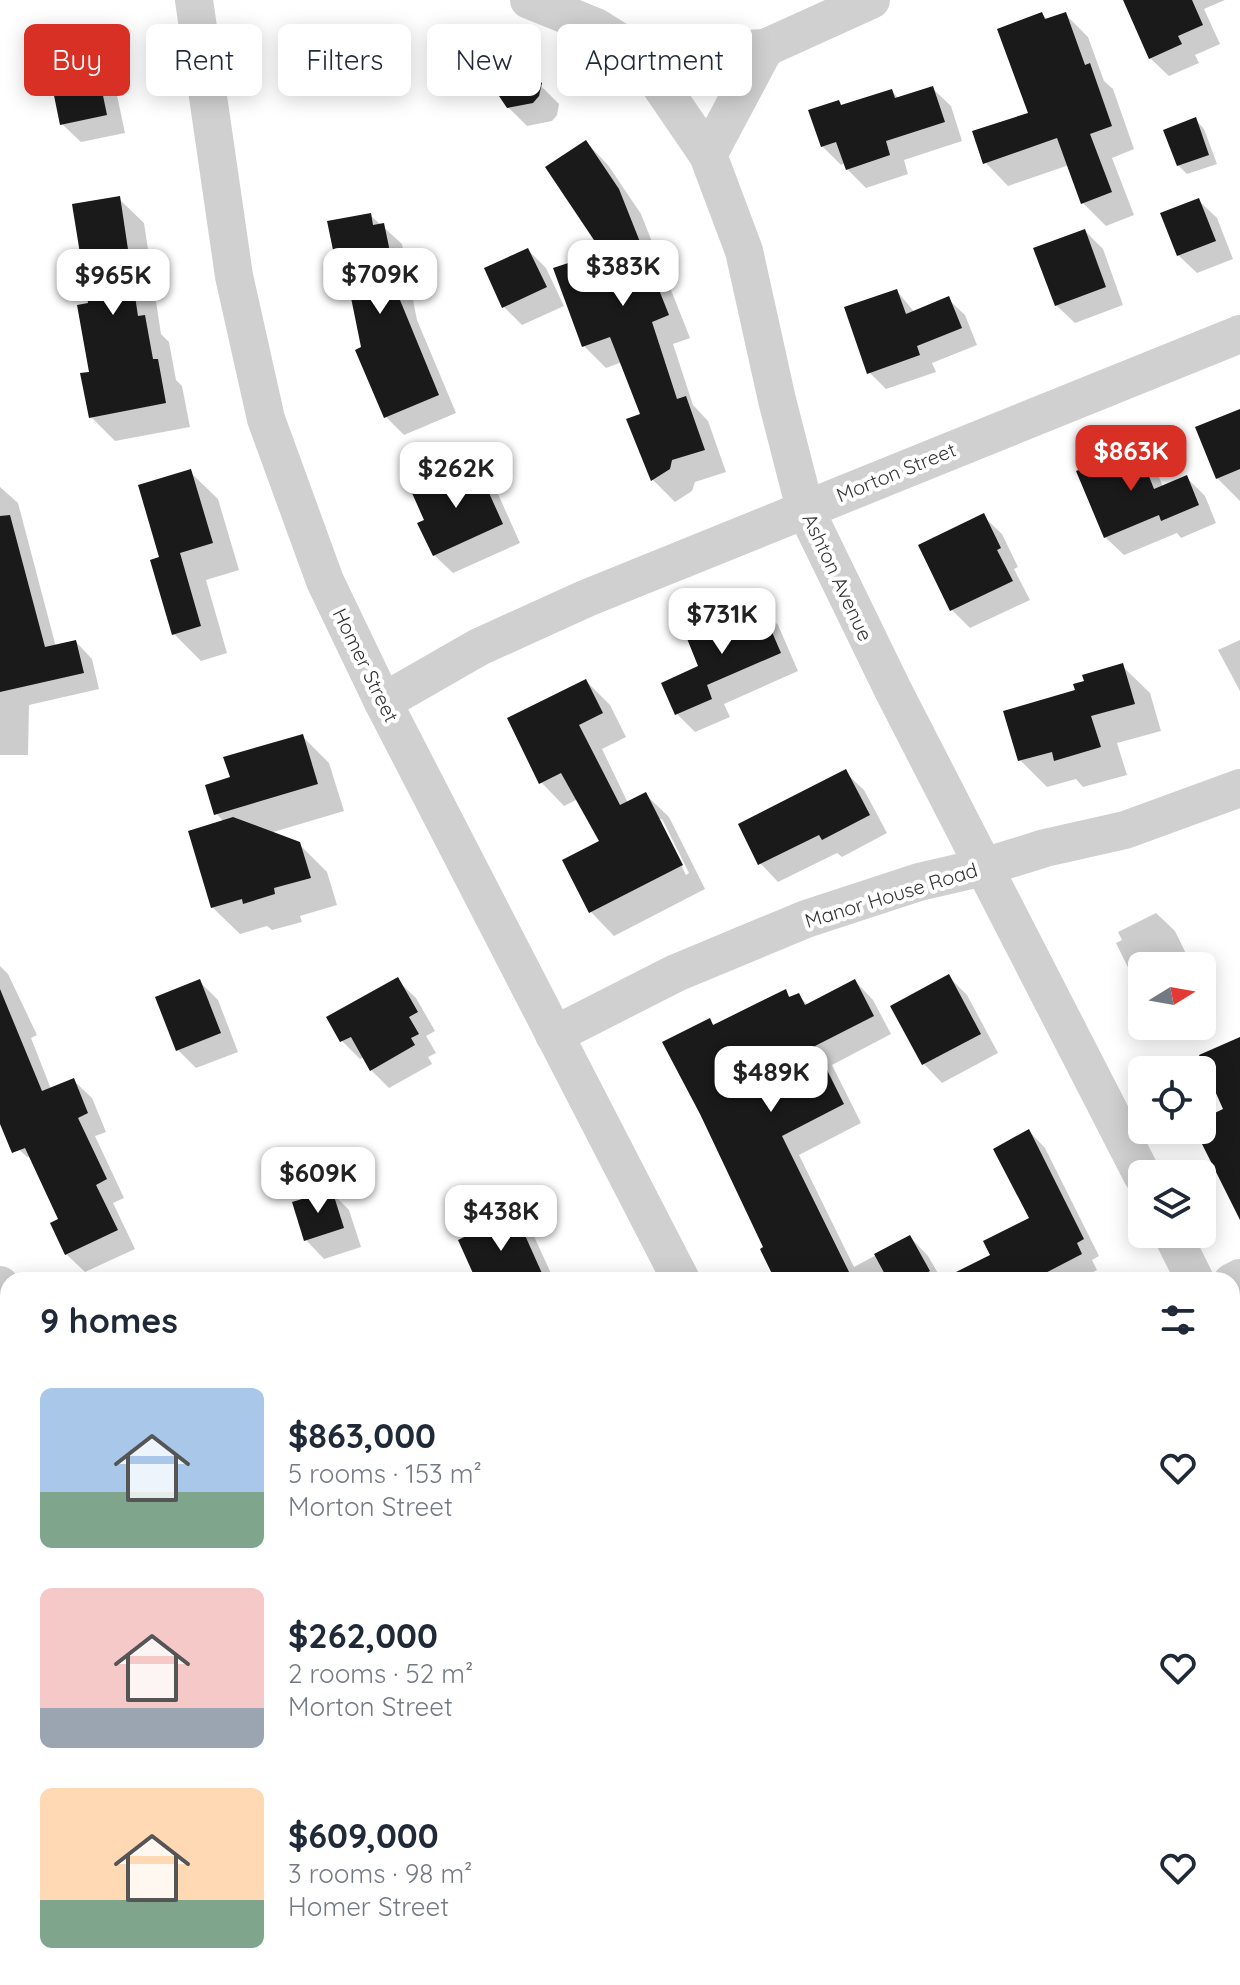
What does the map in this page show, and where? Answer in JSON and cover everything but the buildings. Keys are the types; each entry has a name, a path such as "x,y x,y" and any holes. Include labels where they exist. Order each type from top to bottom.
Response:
{"street":[{"name":"Homer Street","path":"194,0 234,276 266,419 325,581 383,702 677,1272"},
{"path":"752,49 765,48 871,0"},
{"name":"Ashton Avenue","path":"538,2 589,24"},
{"path":"708,155 765,48"},
{"name":"Ashton Avenue","path":"668,96 708,155 744,251 805,509 893,690 1134,1160"},
{"name":"Morton Street","path":"383,702 479,647 587,598 1240,334"},
{"name":"Manor House Road","path":"554,1035 676,973 806,919 919,882 1125,830 1240,788"},
{"path":"1179,1248 1191,1272"}]}
